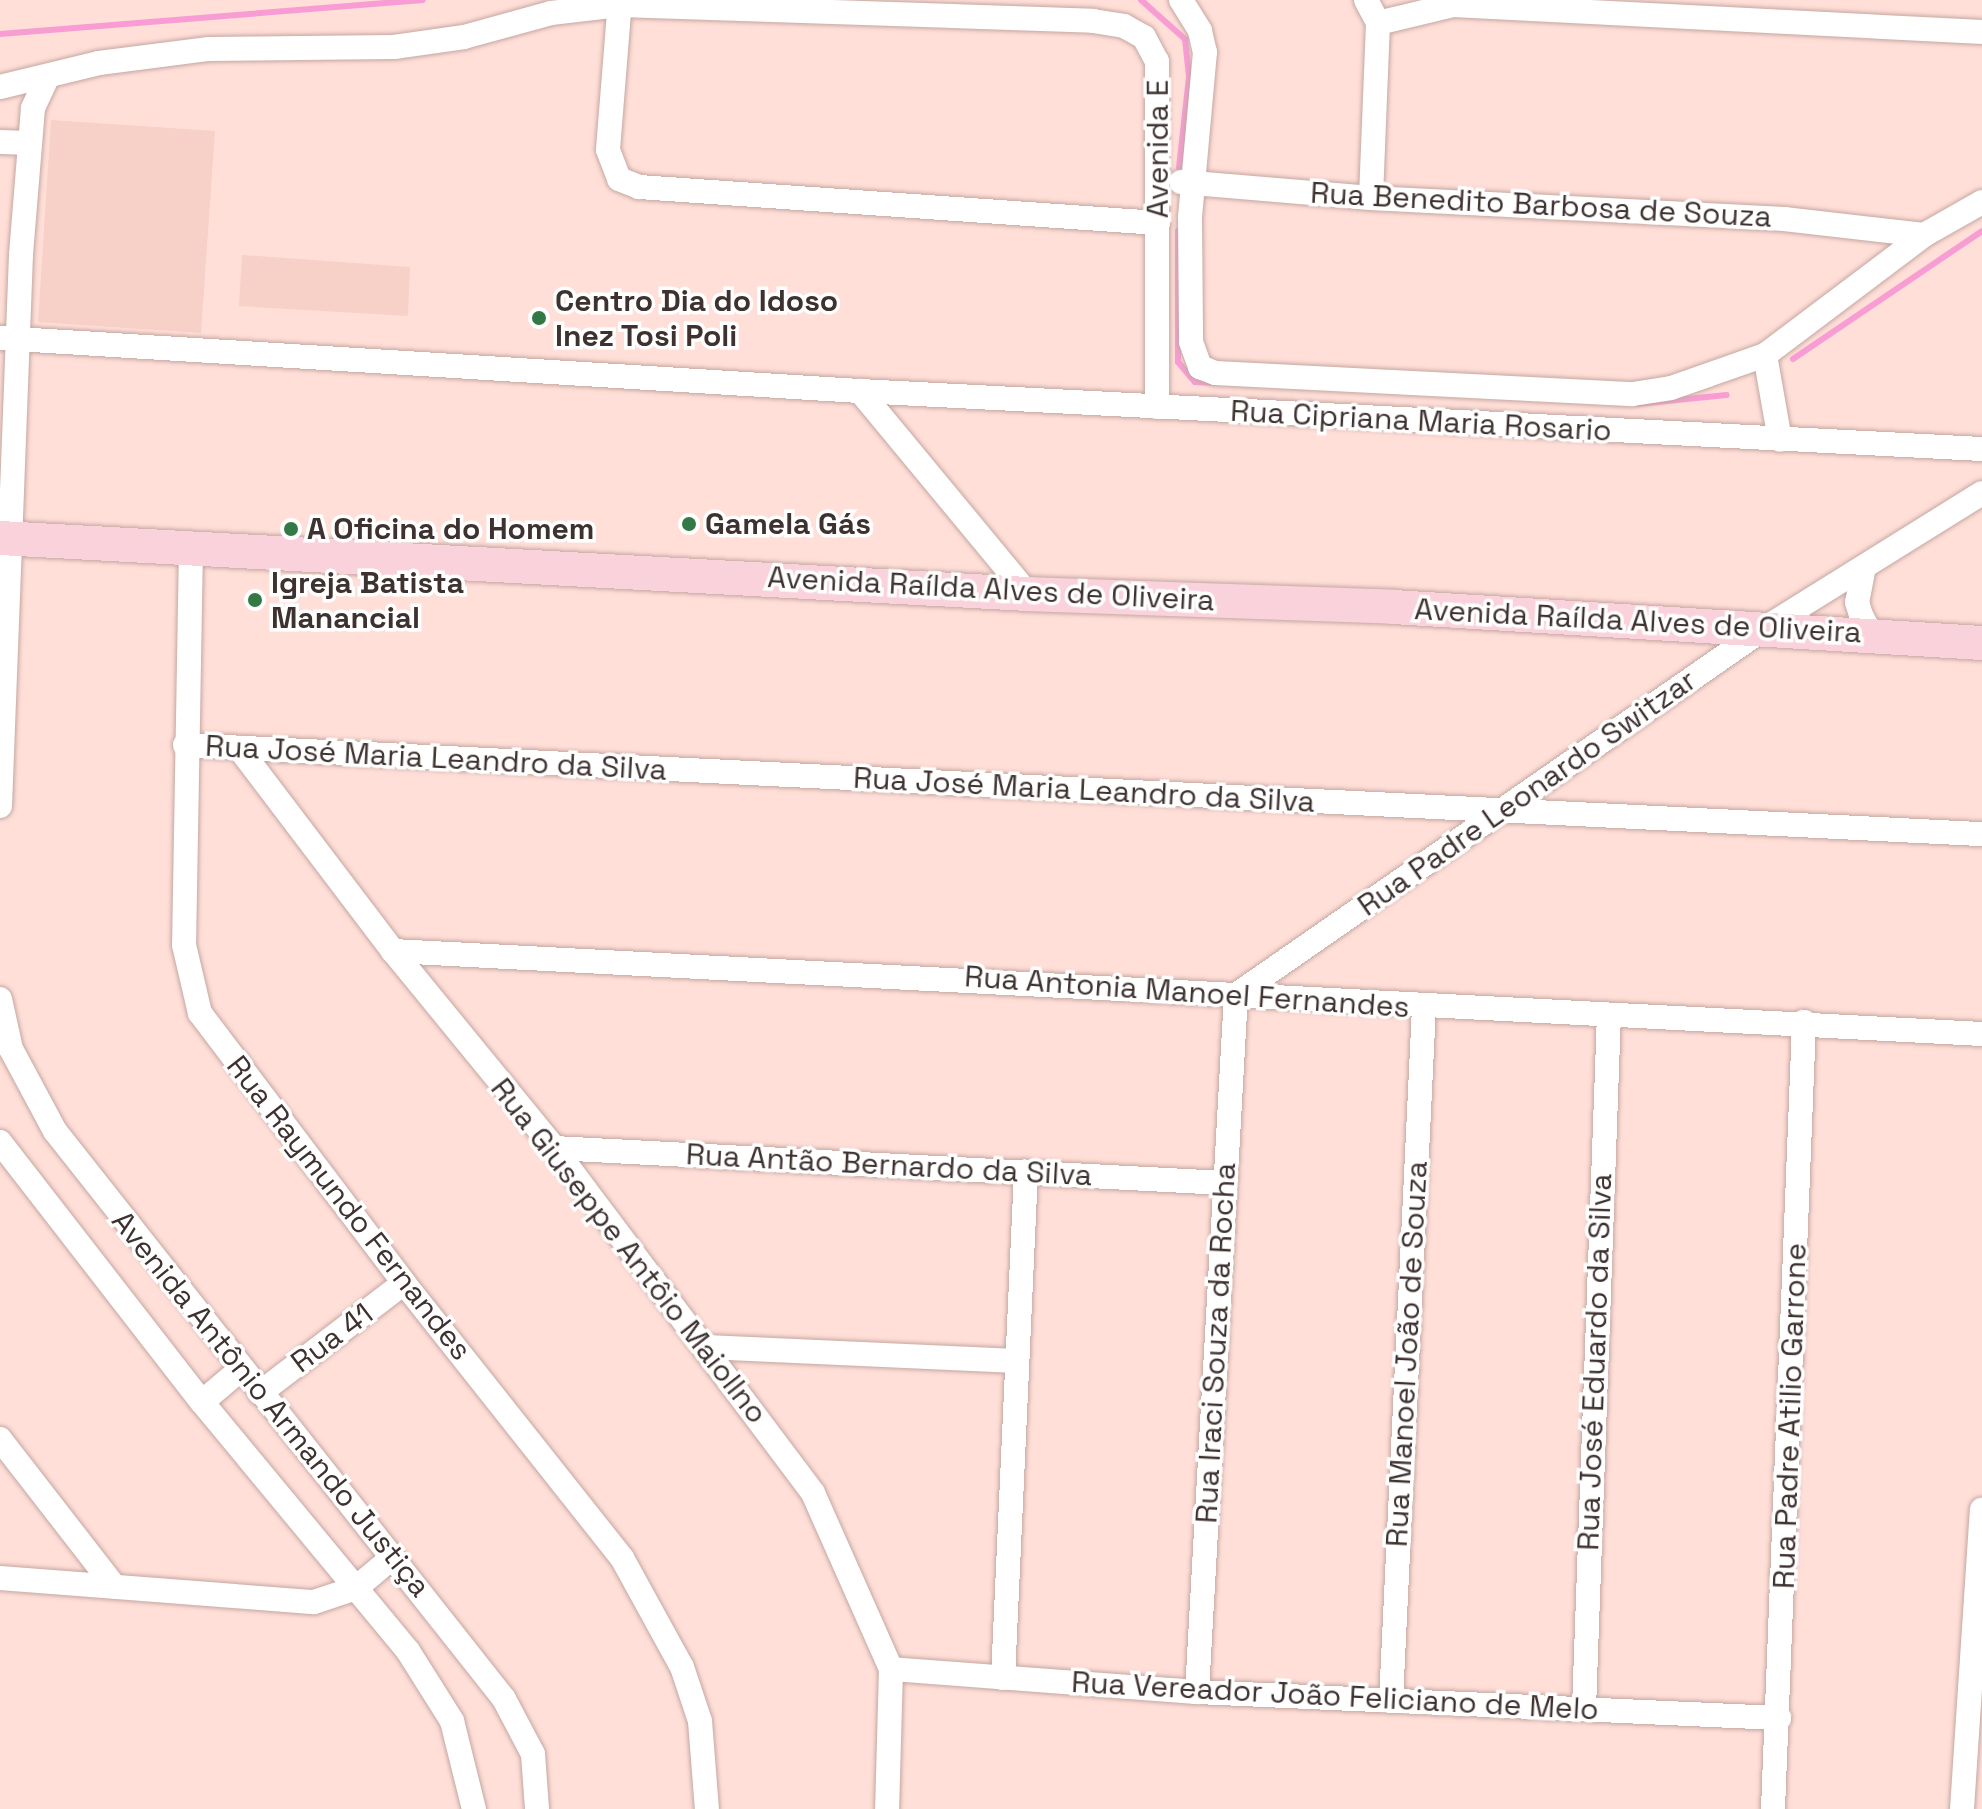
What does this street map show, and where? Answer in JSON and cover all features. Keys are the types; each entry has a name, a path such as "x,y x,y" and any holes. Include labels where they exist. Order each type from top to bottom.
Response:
{"street":[{"path":"1181,0 1200,31 1205,52 1187,286 1191,342 1200,367 1215,373 1633,394 1671,388 1765,355 1924,235 1982,202"},
{"path":"1366,0 1378,23 1371,198"},
{"path":"620,3 608,150 619,179 639,187 1158,223"},
{"name":"Avenida E","path":"0,87 99,63 209,49 394,47 464,37 551,13 620,3 1124,26 1144,37 1157,61 1157,407"},
{"path":"1378,23 1453,5 1982,32"},
{"path":"0,806 9,338 21,254 37,92 48,76"},
{"path":"0,142 30,143"},
{"name":"Rua Benedito Barbosa de Souza","path":"1158,182 1371,198 1784,219 1924,235"},
{"name":"Rua Cipriana Maria Rosario","path":"9,338 860,391 1982,449"},
{"path":"1765,355 1780,440"},
{"path":"860,391 1028,594"},
{"name":"Rua Padre Leonardo Switzar","path":"1236,995 1762,630 1863,572 1982,493"},
{"name":"Avenida Raílda Alves de Oliveira","path":"6,538 1028,594 1393,607 1982,643"},
{"name":"Rua Raymundo Fernandes","path":"191,547 185,745 184,945 200,1013 404,1283 622,1558 691,1694 700,1721 707,1809"},
{"path":"1863,572 1857,602 1861,615 1868,629 1883,635"},
{"name":"Rua José Maria Leandro da Silva","path":"185,745 1982,834"},
{"name":"Rua Giuseppe Antôio Maiollno","path":"239,748 393,951 554,1148 707,1347 813,1493 891,1669 887,1809"},
{"name":"Rua Antonia Manoel Fernandes","path":"393,951 1424,1007 1804,1022 1982,1034"},
{"name":"Rua Iraci Souza da Rocha","path":"1197,1692 1236,995"},
{"name":"Avenida Antônio Armando Justiça","path":"0,999 11,1049 55,1131 393,1557 519,1724 533,1754 537,1809"},
{"name":"Rua Manoel João de Souza","path":"1391,1701 1424,1007"},
{"name":"Rua José Eduardo da Silva","path":"1584,1709 1609,1015"},
{"name":"Rua Padre Atilio Garrone","path":"1773,1809 1779,1718 1804,1022"},
{"name":"Avenida Antônio Armando Justiça","path":"0,1142 202,1402 408,1651 452,1721 474,1809"},
{"name":"Rua Antão Bernardo da Silva","path":"554,1148 1224,1183"},
{"path":"1003,1678 1026,1172"},
{"name":"Rua 41","path":"260,1393 404,1283"},
{"path":"707,1347 1016,1361"},
{"path":"202,1402 241,1369"},
{"path":"0,1439 115,1587"},
{"path":"1962,1809 1982,1510"},
{"path":"0,1578 314,1602 356,1588 393,1557"},
{"name":"Rua Vereador João Feliciano de Melo","path":"891,1669 1197,1692 1779,1718"}],"shaded area":[{"path":"51,120 215,131 201,333 38,322"},
{"path":"242,255 410,267 408,316 239,306"}],"waterway":[{"path":"0,34 423,0"},
{"path":"1141,0 1185,39 1189,77 1179,167"},
{"path":"1178,231 1178,362 1195,382 1214,383"},
{"path":"1793,359 1982,231"},
{"path":"1637,404 1727,395"}],"place":[{"name":"Centro Dia do Idoso Inez Tosi Poli","path":"539,318"},
{"name":"Gamela Gás","path":"689,524"},
{"name":"A Oficina do Homem","path":"291,529"},
{"name":"Igreja Batista Manancial","path":"255,600"}]}
